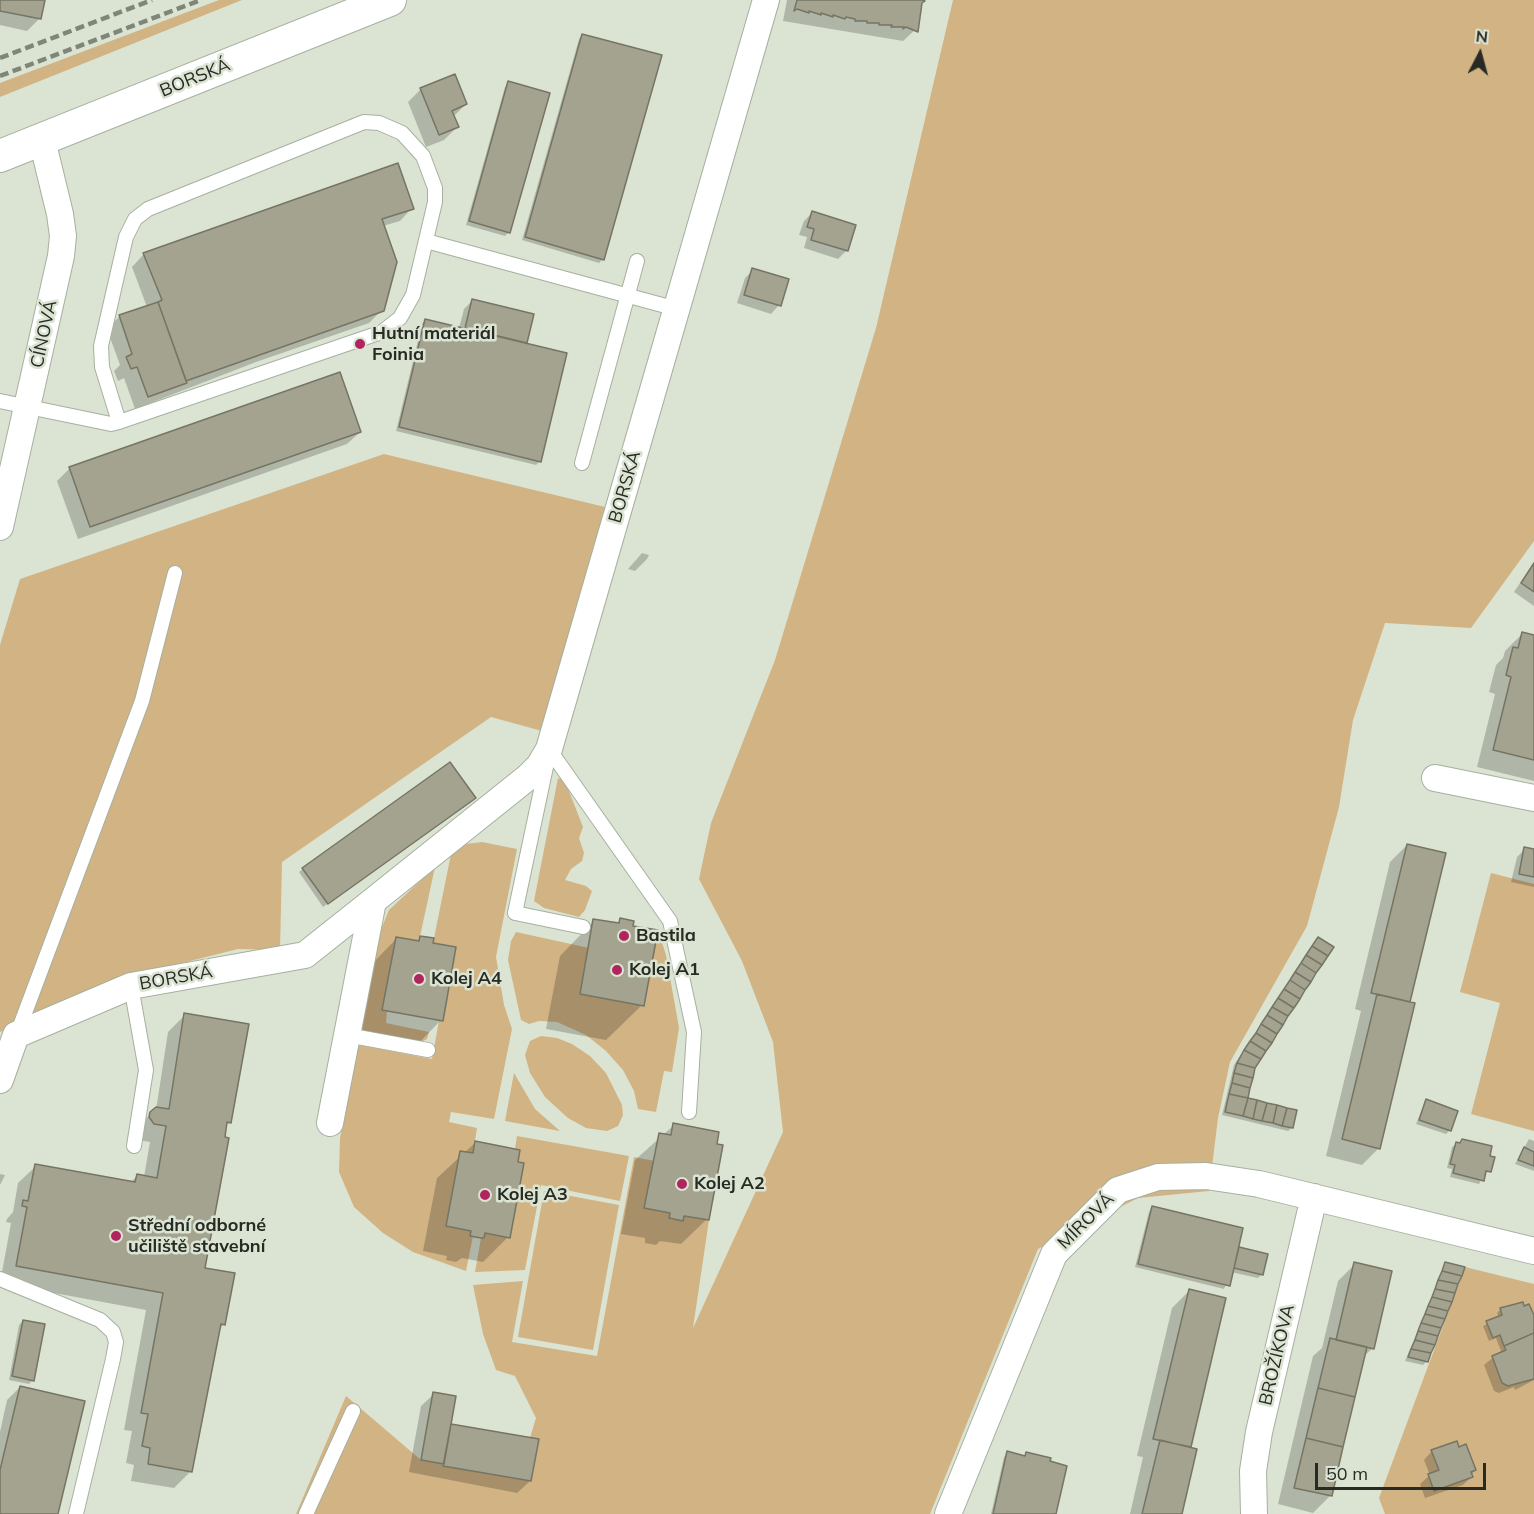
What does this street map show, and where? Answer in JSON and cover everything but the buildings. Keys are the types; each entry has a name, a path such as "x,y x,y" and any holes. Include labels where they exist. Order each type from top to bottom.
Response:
{"street":[{"name":"BORSKÁ","path":"0,156 390,0"},
{"name":"BORSKÁ","path":"16,1035 131,986 305,955 520,784 539,766 549,749 766,0"},
{"name":"CÍNOVÁ","path":"0,527 29,407 61,255 63,236 42,140"},
{"path":"1435,778 1534,798"},
{"path":"330,1123 373,901"},
{"path":"0,1080 16,1035"},
{"name":"MÍROVÁ","path":"948,1514 1054,1254 1118,1190 1158,1177 1206,1176 1314,1197 1534,1251"},
{"name":"BROŽÍKOVA","path":"1254,1514 1253,1471 1259,1432 1314,1197"}],"lane":[{"path":"0,401 111,424 119,422 382,332 400,318 413,295 435,202 435,188 423,156 402,133 379,123 364,122 148,209 135,219 126,237 101,346 102,368 119,422"},
{"path":"426,241 677,309"},
{"path":"582,463 637,261"},
{"path":"16,1035 142,701 175,573"},
{"path":"549,749 515,913 583,927"},
{"path":"549,749 670,921 694,1032 689,1112"},
{"path":"131,986 146,1070 134,1146"},
{"path":"347,1035 428,1050"},
{"path":"0,1279 100,1320 113,1332 116,1342 113,1359 76,1514"},
{"path":"306,1514 353,1411"}],"shaded area":[{"path":"219,0 242,0 0,97 0,83"},
{"path":"953,0 1534,0 1534,541 1471,628 1385,623 1353,720 1339,807 1307,926 1230,1062 1218,1118 1209,1191 1138,1198 1038,1249 930,1514 296,1514 346,1396 421,1460 531,1481 539,1440 530,1438 536,1418 515,1376 496,1370 483,1334 473,1285 523,1281 512,1342 597,1356 634,1157 655,1161 645,1208 670,1213 669,1218 682,1220 684,1216 709,1220 693,1328 783,1132 773,1042 742,961 699,879 711,823 775,660 876,328"},
{"path":"384,454 605,507 542,731 491,717 282,862 280,950 238,949 118,979 0,1032 0,645 20,579"},
{"path":"558,778 565,781 583,827 579,838 584,853 582,861 571,869 565,880 586,886 592,891 585,910 579,917 544,908 534,901"},
{"path":"482,842 517,849 496,957 504,1005 512,1029 494,1119 451,1112 449,1122 477,1128 473,1153 460,1151 447,1226 471,1231 473,1236 466,1271 413,1252 383,1233 354,1207 339,1172 340,1139 355,1049 360,1045 432,1059 439,1021 443,1021 456,948 433,943 451,854 458,845"},
{"path":"435,867 419,941 396,937 382,1010 387,1011 386,1023 429,1032 427,1039 421,1042 364,1031 359,1026 380,932 389,910"},
{"path":"1491,873 1534,884 1534,1131 1471,1114 1500,1003 1460,992"},
{"path":"658,930 666,955 679,1028 672,1072 664,1071 656,1112 638,1109 634,1091 623,1070 606,1051 586,1035 557,1022 539,1021 529,1024 521,1020 508,960 511,941 516,932 589,948 580,994 644,1006"},
{"path":"541,1036 557,1038 572,1044 590,1056 606,1073 622,1105 623,1115 618,1126 607,1131 586,1128 568,1118 545,1097 530,1073 525,1055 530,1041"},
{"path":"514,1073 535,1109 560,1131 505,1121"},
{"path":"517,1136 629,1156 620,1201 541,1185 525,1270 475,1272 481,1238 485,1233 510,1238 524,1163 518,1162 520,1150 515,1149"},
{"path":"544,1191 619,1205 593,1350 518,1337"},
{"path":"1465,1267 1534,1284 1534,1514 1385,1514 1379,1498"}],"railway":[{"path":"0,58 152,0"},
{"path":"0,76 201,0"}],"place":[{"name":"Hutní materiál Foinia","path":"360,344"},
{"name":"Bastila","path":"624,936"},
{"name":"Kolej A1","path":"617,970"},
{"name":"Kolej A4","path":"419,979"},
{"name":"Kolej A2","path":"682,1184"},
{"name":"Kolej A3","path":"485,1195"},
{"name":"Střední odborné učiliště stavební","path":"116,1236"}]}
